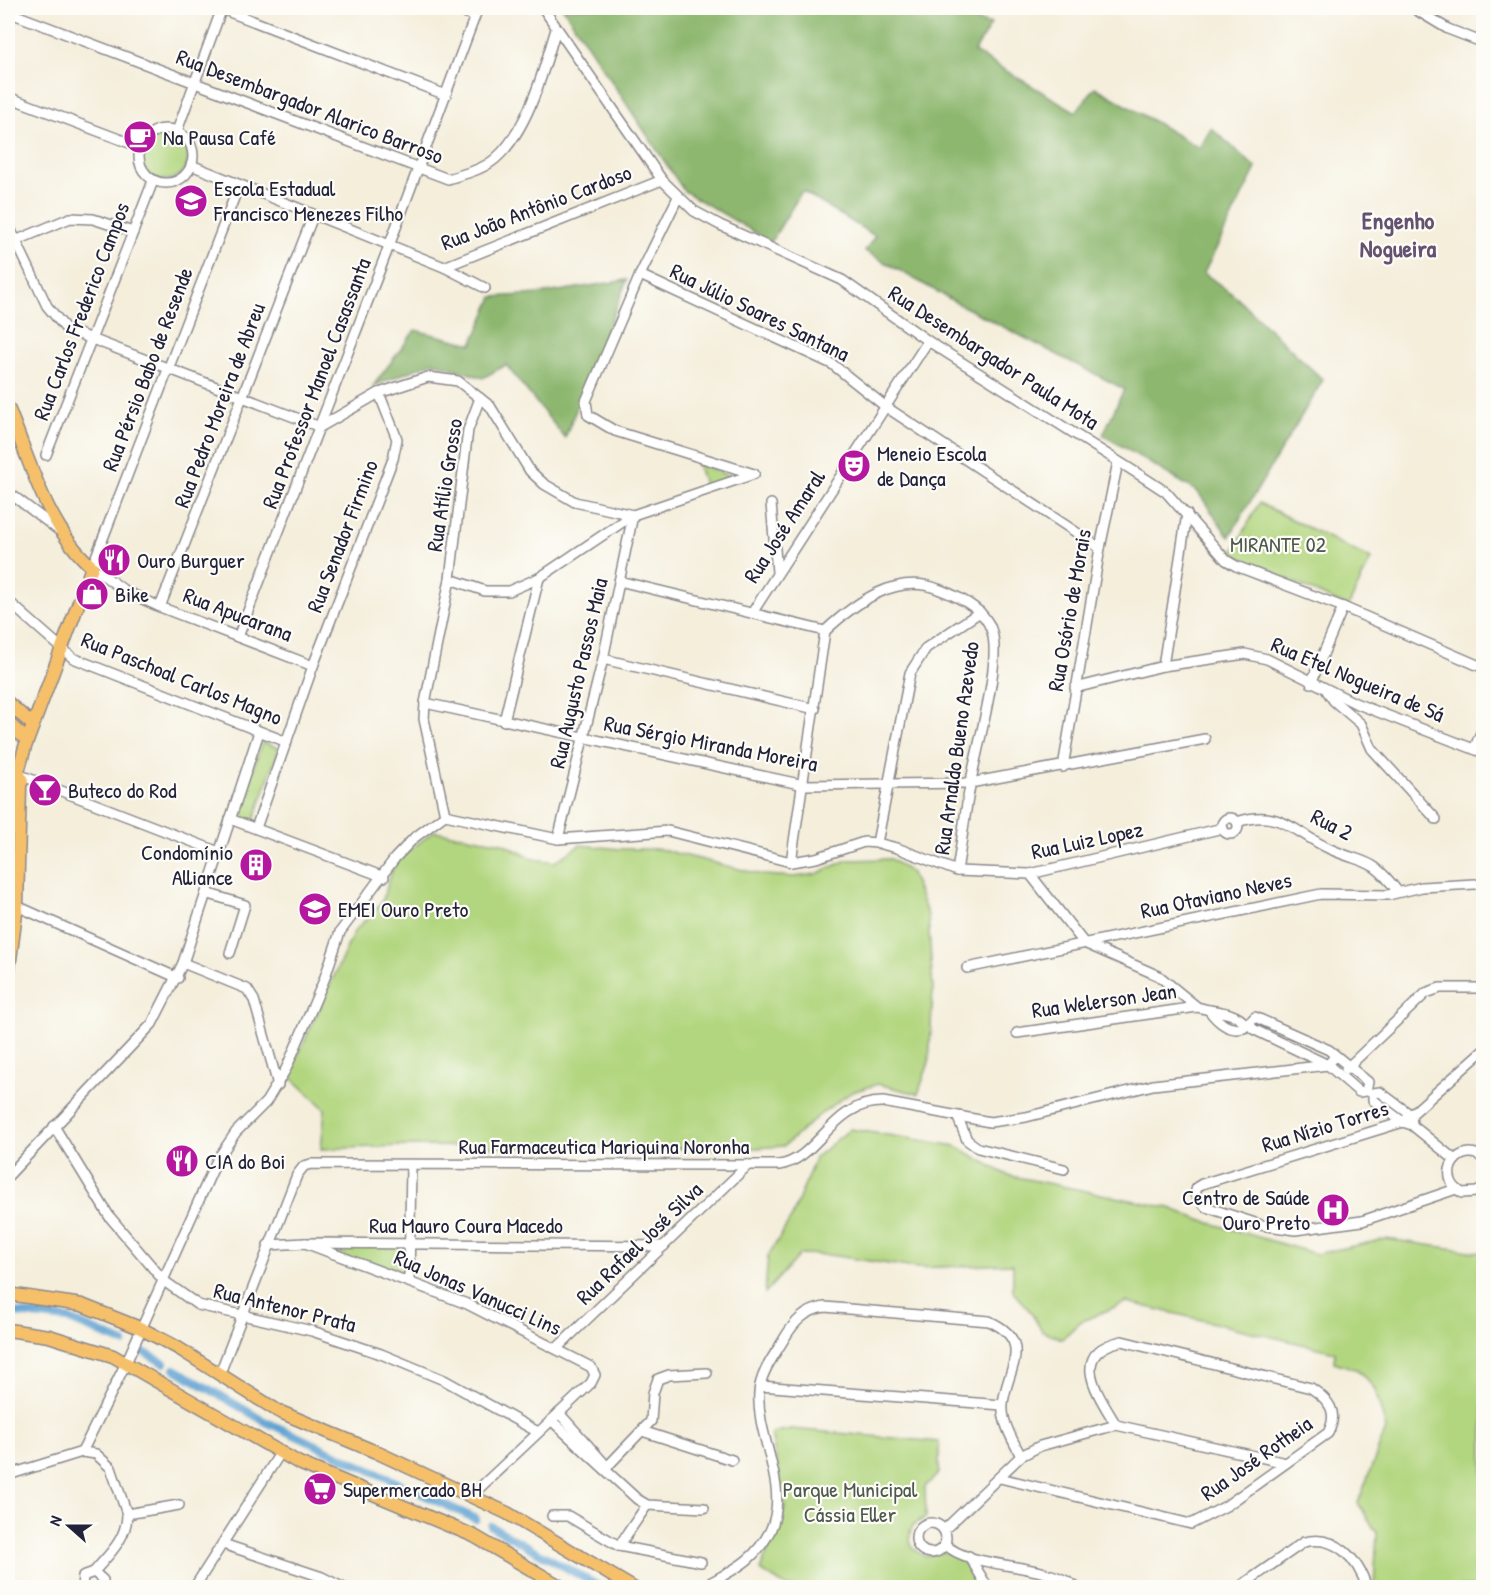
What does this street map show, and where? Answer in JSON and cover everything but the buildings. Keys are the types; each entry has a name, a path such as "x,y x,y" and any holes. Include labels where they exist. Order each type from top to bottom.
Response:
{"main road":[{"path":"8,408 64,535"},
{"name":"Rua Apucarana","path":"64,535 74,552 92,567"},
{"path":"8,975 19,815 14,780 92,567"},
{"path":"8,703 33,725"},
{"path":"8,723 26,743"},
{"path":"8,1294 82,1305 220,1373 278,1411 471,1496 559,1542 633,1587"},
{"path":"8,1330 49,1336 128,1359 300,1463 474,1536 563,1587"}],"street":[{"path":"177,131 221,8 446,95"},
{"path":"453,8 476,12"},
{"name":"Rua Desembargador Paula Mota","path":"543,8 662,180 694,211 842,280 928,341 1166,492 1188,514 1226,560 1236,566 1343,607 1484,668"},
{"path":"1413,8 1449,29 1484,43"},
{"name":"Rua Desembargador Alarico Barroso","path":"8,12 448,179 474,171 494,160 513,140 546,61 556,29"},
{"name":"Rua Professor Manoel Casassanta","path":"238,637 389,246 476,12"},
{"path":"8,97 140,147"},
{"path":"159,130 177,131 189,142 193,158 187,174 171,183 153,181 139,163 140,147 151,134 159,130"},
{"name":"Rua João Antônio Cardoso","path":"191,165 444,267 662,180"},
{"name":"Rua Carlos Frederico Campos","path":"46,455 153,181"},
{"name":"Rua Pérsio Babo de Resende","path":"92,567 238,185"},
{"path":"450,579 485,591 509,591 539,578 633,515 754,474 615,431 588,415 586,401 640,275 678,196"},
{"name":"Rua Pedro Moreira de Abreu","path":"160,608 244,398 313,216"},
{"path":"12,243 70,218 93,219 133,232"},
{"path":"8,224 12,243 47,306 66,329 167,370 320,427 379,393 428,377 458,381 490,406 530,471 544,484 575,502 633,515"},
{"path":"444,267 485,288"},
{"name":"Rua Júlio Soares Santana","path":"640,275 832,364 886,407 1100,548"},
{"name":"Rua José Amaral","path":"752,612 928,341"},
{"name":"Rua Senador Firmino","path":"256,828 313,666 393,459 397,439 379,393"},
{"name":"Rua Atílio Grosso","path":"445,815 424,719 425,703 450,579 468,430 480,398"},
{"name":"Rua Osório de Morais","path":"1063,766 1100,548 1118,462"},
{"name":"Rua Apucarana","path":"8,492 64,535"},
{"path":"771,504 777,572"},
{"path":"1163,666 1188,514"},
{"name":"Rua Augusto Passos Maia","path":"558,839 603,659 633,515"},
{"name":"Rua Apucarana","path":"92,567 125,591 160,608 313,666"},
{"path":"504,721 539,578"},
{"path":"619,581 825,631 791,862"},
{"name":"Rua Arnaldo Bueno Azevedo","path":"825,631 859,603 880,592 908,584 939,589 980,612 992,628 995,649 970,783 957,871"},
{"name":"Rua Paschoal Carlos Magno","path":"8,601 73,658 287,742"},
{"path":"1311,683 1343,607"},
{"path":"82,1452 128,1359 221,1153 278,1085 324,980 340,932 414,838 445,815 558,839 668,831 791,862 816,858 864,842 877,843 906,685 915,663 926,648 980,612"},
{"name":"Rua Etel Nogueira de Sá","path":"1075,688 1163,666 1245,654 1267,659 1327,691 1479,751"},
{"path":"603,659 815,709"},
{"path":"1327,691 1334,701 1361,724 1372,749 1436,819"},
{"name":"Rua Sérgio Miranda Moreira","path":"425,703 804,785 970,783 1205,739"},
{"path":"1479,751 1484,726"},
{"path":"8,1176 152,1024 183,963 260,732"},
{"path":"14,780 35,780 219,852"},
{"name":"Rua 2","path":"1223,828 1225,832 1232,834 1238,824 1255,817 1283,820 1329,849 1366,861 1384,873 1398,892"},
{"path":"230,819 384,877"},
{"path":"1238,824 1243,839"},
{"name":"Rua Luiz Lopez","path":"877,843 897,848 957,871 1030,874 1223,828"},
{"path":"1030,874 1084,943 1159,976 1197,1007 1209,1010"},
{"name":"Rua Otaviano Neves","path":"967,968 1321,894 1388,895 1422,887 1475,884"},
{"path":"206,893 245,905 230,953"},
{"path":"12,907 177,978"},
{"path":"183,963 247,990 254,1000 278,1085"},
{"path":"1341,1076 1426,993 1440,988 1484,988"},
{"name":"Rua Welerson Jean","path":"1017,1033 1197,1007"},
{"path":"1259,1017 1335,1056 1349,1066 1368,1082 1366,1091 1359,1092 1328,1065 1253,1029 1250,1026 1250,1020 1259,1017"},
{"name":"Rua Nízio Torres","path":"1456,1189 1362,1221 1295,1230 1261,1224 1206,1207 1195,1194 1197,1187 1202,1184 1408,1120 1484,1050"},
{"path":"958,1118 990,1122 1026,1117 1153,1085 1328,1065 1335,1056"},
{"name":"Rua Farmaceutica Mariquina Noronha","path":"268,1245 297,1175 304,1166 748,1166 787,1164 844,1114 863,1104 883,1102 958,1118"},
{"path":"958,1118 968,1140 978,1148 1064,1169"},
{"path":"1408,1120 1455,1160"},
{"name":"Rua Antenor Prata","path":"54,1126 109,1216 164,1281 198,1305 312,1330 381,1354 444,1380 538,1432"},
{"path":"1484,1159 1467,1154 1455,1160 1449,1171 1456,1189 1470,1194 1484,1188"},
{"path":"409,1281 411,1165"},
{"name":"Rua Rafael José Silva","path":"557,1348 748,1166"},
{"name":"Rua Mauro Coura Macedo","path":"268,1245 305,1243 664,1246"},
{"name":"Rua Jonas Vanucci Lins","path":"305,1243 467,1304 591,1367 595,1375 591,1383 555,1417"},
{"path":"220,1373 268,1245"},
{"path":"701,1587 752,1559 774,1520 776,1491 759,1405 760,1386 766,1370 801,1317 812,1309 825,1307 989,1322 998,1325 1011,1337 1016,1357 1002,1405 1021,1456"},
{"name":"Rua José Rotheia","path":"1000,1478 1191,1524 1226,1506 1328,1432 1334,1415 1331,1404 1311,1388 1122,1341 1107,1345 1097,1352 1090,1367 1096,1390 1116,1425"},
{"path":"607,1469 651,1421 653,1393 658,1379 669,1375 707,1373"},
{"path":"760,1386 1002,1405"},
{"path":"471,1496 555,1417 637,1499 647,1505 704,1508"},
{"path":"944,1530 1021,1456 1040,1446 1116,1425 1286,1463"},
{"path":"642,1431 732,1460"},
{"path":"8,1475 82,1452 96,1454 111,1468 127,1514 124,1535 94,1572 83,1576 82,1587"},
{"path":"194,1587 281,1452"},
{"path":"127,1514 179,1505"},
{"path":"619,1546 647,1505"},
{"path":"552,1516 568,1516 619,1546 701,1562"},
{"path":"945,1544 936,1552 923,1551 916,1541 918,1529 928,1522 940,1525 944,1530 945,1544 954,1551 1060,1576 1077,1587"},
{"path":"1238,1587 1304,1542 1313,1540 1331,1542 1339,1547 1361,1569 1366,1587"},
{"path":"223,1544 322,1577 344,1587"},
{"path":"969,1556 987,1584"},
{"path":"987,1584 992,1567 1001,1563"},
{"path":"94,1572 103,1580 102,1587"},
{"path":"315,1587 322,1577"}],"green space":[{"path":"563,8 933,8 991,24 974,52 1076,112 1095,87 1199,148 1211,128 1256,168 1204,273 1236,297 1323,380 1229,537 1198,492 1103,435 1124,389 959,304 865,251 875,236 802,191 771,242 684,191"},
{"path":"165,134 181,141 188,157 181,173 165,180 149,173 142,157 149,141"},
{"path":"627,280 565,438 506,365 483,378 433,362 373,386 415,330 472,344 493,297 540,294"},
{"path":"697,463 735,478 705,487"},
{"name":"MIRANTE 02","path":"1259,503 1371,559 1348,607 1232,554"},
{"path":"262,742 279,748 253,824 236,818"},
{"path":"434,831 502,843 533,859 555,862 580,845 620,849 659,849 763,875 795,877 816,874 847,860 891,859 911,873 928,916 933,989 929,1062 918,1094 878,1084 852,1092 823,1112 784,1146 742,1149 402,1146 321,1149 325,1109 289,1075 354,932 382,902 395,862"},
{"path":"850,1129 956,1146 1007,1175 1170,1208 1200,1220 1316,1254 1386,1239 1483,1253 1483,1587 1374,1587 1377,1533 1358,1503 1386,1429 1375,1389 1358,1370 1334,1362 1335,1352 1127,1302 1080,1322 1062,1339 1042,1331 1030,1311 1013,1292 1013,1264 916,1268 829,1255 800,1254 765,1293 768,1256 792,1217 815,1158"},
{"path":"305,1243 409,1244 409,1281"},
{"name":"Parque Municipal Cássia Eller","path":"791,1429 939,1442 939,1473 925,1487 926,1517 913,1525 910,1535 911,1544 916,1551 925,1556 945,1552 967,1557 983,1587 787,1587 760,1570 785,1509 771,1433"}],"waterway":[{"path":"8,1312 67,1319 124,1343"},
{"path":"138,1349 164,1363"},
{"path":"175,1369 264,1421 476,1519"},
{"path":"491,1526 602,1588"}],"place":[{"name":"Na Pausa Café","path":"140,137"},
{"name":"Escola Estadual Francisco Menezes Filho","path":"191,201"},
{"name":"Meneio Escola de Dança","path":"854,466"},
{"name":"Ouro Burguer","path":"114,560"},
{"name":"Bike","path":"92,594"},
{"name":"Buteco do Rod","path":"45,790"},
{"name":"Condomínio Alliance","path":"256,865"},
{"name":"EMEI Ouro Preto","path":"315,909"},
{"name":"CIA do Boi","path":"182,1161"},
{"name":"Centro de Saúde Ouro Preto","path":"1333,1210"},
{"name":"Supermercado BH","path":"320,1489"}],"district":[{"name":"Engenho Nogueira","path":"1398,235"}]}
